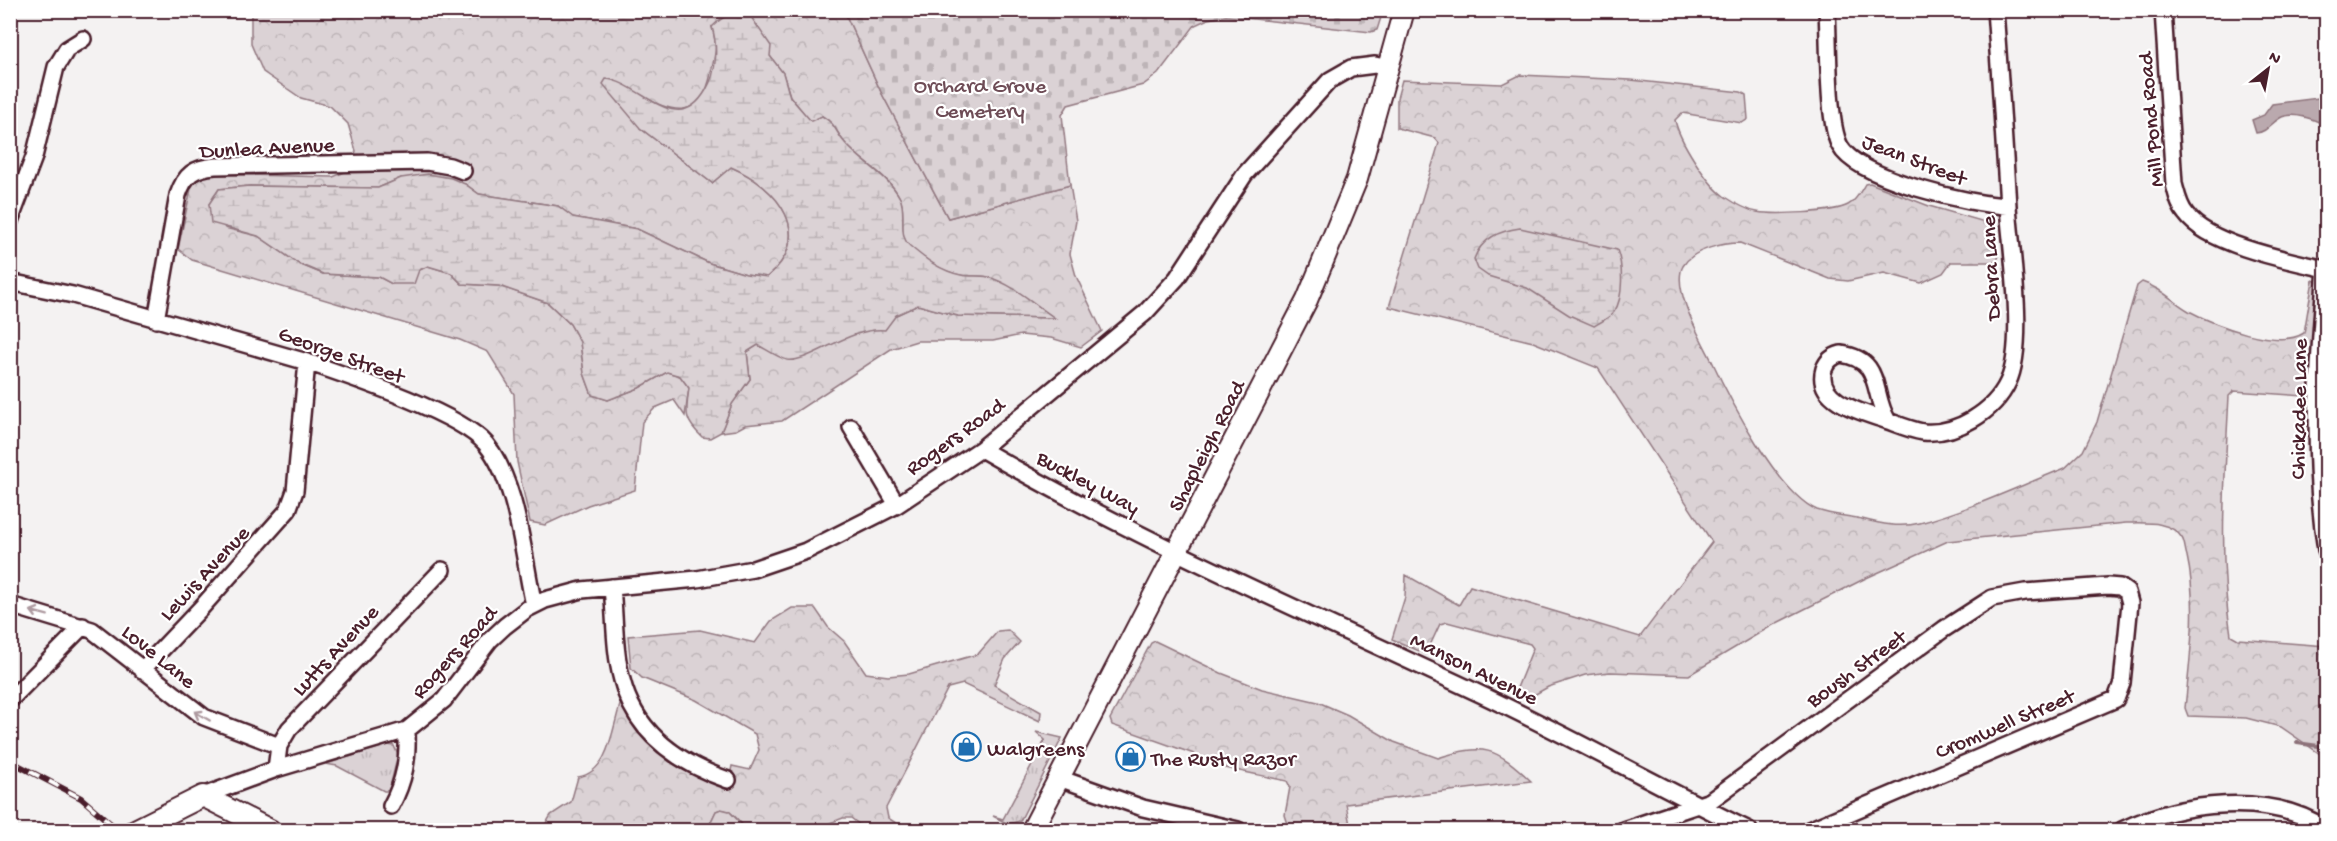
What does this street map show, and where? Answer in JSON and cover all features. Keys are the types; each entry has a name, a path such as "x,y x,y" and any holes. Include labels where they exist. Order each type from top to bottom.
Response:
{"main road":[{"path":"1389,68 1404,10"},
{"name":"Shapleigh Road","path":"1032,831 1294,327 1332,245 1357,179 1389,68"},
{"path":"135,831 203,796 270,831"}],"street":[{"name":"Jean Street","path":"1827,10 1834,124 1845,154 1861,165 1948,198 1985,206 2008,206"},
{"name":"Debra Lane","path":"1888,421 1878,403 1875,379 1868,366 1846,355 1832,358 1824,369 1823,376 1828,392 1845,404 1888,421 1924,432 1951,429 1981,414 2009,382 2016,348 1995,10"},
{"name":"Mill Pond Road","path":"2163,10 2175,184 2181,207 2187,217 2236,245 2326,269"},
{"path":"10,221 34,157 56,67 67,49 83,39"},
{"name":"Rogers Road","path":"203,796 276,769 407,730 444,700 495,635 534,605 582,590 696,579 753,569 806,551 897,505 981,449 1122,334 1159,299 1177,278 1245,174 1330,80 1351,68 1375,65 1389,68"},
{"name":"Dunlea Avenue","path":"156,320 178,195 186,177 195,169 215,166 427,162 463,171"},
{"name":"Chickadee Lane","path":"2326,269 2315,429 2319,507 2326,550"},
{"name":"George Street","path":"10,282 51,289 307,362 440,414 472,431 485,444 507,485 534,605"},
{"name":"Lewis Avenue","path":"141,670 271,531 292,501 307,362"},
{"path":"852,427 897,505"},
{"name":"Buckley Way","path":"981,449 1056,492 1177,552"},
{"name":"Manson Avenue","path":"1177,552 1495,701 1749,831"},
{"name":"Lutts Avenue","path":"276,769 279,746 289,729 442,570"},
{"name":"Boush Street","path":"1623,831 1710,801 1944,629 1992,598 2025,592 2108,586 2120,587 2127,592"},
{"path":"612,587 619,668 625,690 638,715 650,733 677,758 728,780"},
{"name":"Cromwell Street","path":"1809,831 2116,699 2122,683 2130,603 2127,592"},
{"name":"Love Lane","path":"10,605 83,626 106,639 141,670 204,717 279,746"},
{"path":"10,700 83,626"},
{"name":"Rogers Road","path":"391,806 402,786 407,768 407,730"},
{"path":"1059,778 1135,805 1238,831"},
{"path":"2122,831 2140,827 2183,808 2229,805 2290,812 2305,816 2326,829"}],"green space":[{"path":"251,11 844,11 881,92 948,218 1070,185 1076,221 1070,254 1076,276 1102,331 1081,347 1051,338 1021,335 993,341 917,341 891,349 782,421 745,425 736,430 721,432 732,404 750,379 747,352 758,345 779,354 796,356 811,353 851,334 885,329 896,315 918,305 958,316 1054,318 995,280 985,276 963,276 946,271 914,251 905,241 902,204 889,182 852,150 827,119 822,116 811,122 790,96 783,73 770,56 712,27 715,55 707,89 701,99 693,106 674,109 662,106 638,94 640,128 712,183 731,167 763,187 776,200 785,214 790,229 789,245 782,261 767,277 746,274 709,263 637,229 572,217 558,206 479,194 465,184 401,178 378,188 249,186 219,189 209,204 225,228 258,236 299,264 323,274 379,277 392,284 428,266 451,273 462,284 499,286 548,303 570,324 580,342 584,373 592,395 608,400 639,388 667,372 680,376 689,388 685,416 674,400 655,408 642,422 635,490 588,505 545,525 530,522 517,462 514,394 488,352 460,340 192,260 178,249 192,184 206,174 333,177 350,170 356,151 348,124 330,106 301,98 263,72 251,44"},
{"path":"747,11 771,46 770,56 783,73 790,97 811,121 822,116 831,122 852,150 895,190 902,204 904,236 910,246 927,260 947,271 964,276 988,277 1006,284 1055,318 958,316 918,305 896,315 885,330 872,330 858,334 796,360 783,359 758,345 747,352 750,379 732,404 721,432 710,438 702,437 689,420 687,410 689,388 680,376 667,372 639,388 608,400 592,395 584,373 580,342 570,324 548,303 499,286 462,284 451,273 428,266 419,270 414,284 392,284 379,277 323,274 299,264 258,236 211,223 209,204 219,189 249,186 378,188 401,178 428,174 451,178 479,194 558,206 573,217 637,229 709,263 746,274 767,277 782,261 789,245 790,229 785,214 776,200 748,176 731,167 712,183 640,128 603,84 606,79 619,82 671,109 683,110 695,104 710,83 714,67 716,51 712,27 728,15"},
{"name":"Orchard Grove Cemetery","path":"844,11 1383,11 1377,30 1371,32 1226,16 1208,19 1195,25 1158,74 1143,85 1068,105 1062,115 1070,185 948,218 881,92"},
{"path":"1520,75 1631,80 1741,92 1746,95 1748,119 1742,123 1682,113 1675,120 1688,150 1710,182 1724,196 1753,211 1789,213 1841,208 1851,203 1865,184 1870,183 1929,206 1992,224 1999,256 1996,262 1951,262 1943,273 1921,283 1884,273 1848,281 1830,279 1740,243 1725,244 1701,251 1683,266 1680,275 1681,287 1689,313 1742,419 1771,465 1787,485 1802,500 1822,512 1883,524 1920,523 1975,505 2065,468 2083,451 2097,422 2137,286 2142,282 2161,291 2189,311 2214,323 2246,334 2279,339 2293,338 2304,333 2313,280 2318,282 2309,392 2305,396 2234,391 2229,396 2224,486 2224,546 2231,635 2238,639 2326,646 2326,758 2281,727 2246,718 2188,716 2185,708 2193,612 2190,575 2182,538 2171,528 2157,524 2126,523 1948,541 1864,579 1773,625 1689,675 1610,672 1585,675 1548,687 1527,699 1515,693 1533,648 1530,644 1447,622 1440,624 1426,654 1392,639 1405,597 1406,575 1459,605 1470,586 1640,637 1712,542 1598,368 1533,342 1389,307 1439,143 1435,138 1397,128 1397,98 1402,80 1502,84"},
{"path":"1520,228 1617,250 1622,281 1620,299 1614,312 1594,326 1569,315 1527,288 1488,276 1478,269 1474,259 1487,241 1505,231"},
{"path":"792,608 815,608 828,627 844,641 866,673 888,676 909,674 978,654 998,631 1008,630 1020,642 1005,659 994,685 1041,712 1040,721 963,684 948,688 886,808 888,818 896,823 899,830 866,830 851,818 843,818 827,824 823,830 747,830 730,812 721,810 716,811 707,830 542,830 551,815 571,802 578,777 589,773 604,757 622,699 630,716 651,744 678,765 693,773 728,784 732,766 750,770 759,750 755,734 696,700 642,678 631,668 628,636 700,630 755,643 771,621"},
{"path":"1155,641 1221,673 1262,689 1318,702 1348,715 1394,742 1438,758 1467,750 1488,751 1508,761 1531,781 1346,804 1351,830 1290,830 1285,815 1290,787 1287,781 1216,766 1194,754 1112,725 1110,719 1151,643"},
{"path":"1036,732 1062,738 1020,821 1008,824 993,816 1003,819 1045,740"},
{"path":"388,745 394,746 398,755 389,791 384,791 337,766 326,764"},
{"path":"721,809 729,811 747,830 707,830 716,811"}],"shaded area":[{"path":"2326,97 2326,126 2310,119 2291,115 2280,118 2266,129 2256,133 2252,120 2264,115 2272,104"}],"waterway":[{"path":"2297,743 2326,747"}],"railway":[{"path":"10,761 81,798 118,830"}],"place":[{"name":"Walgreens","path":"966,747"},
{"name":"The Rusty Razor","path":"1130,757"}]}
